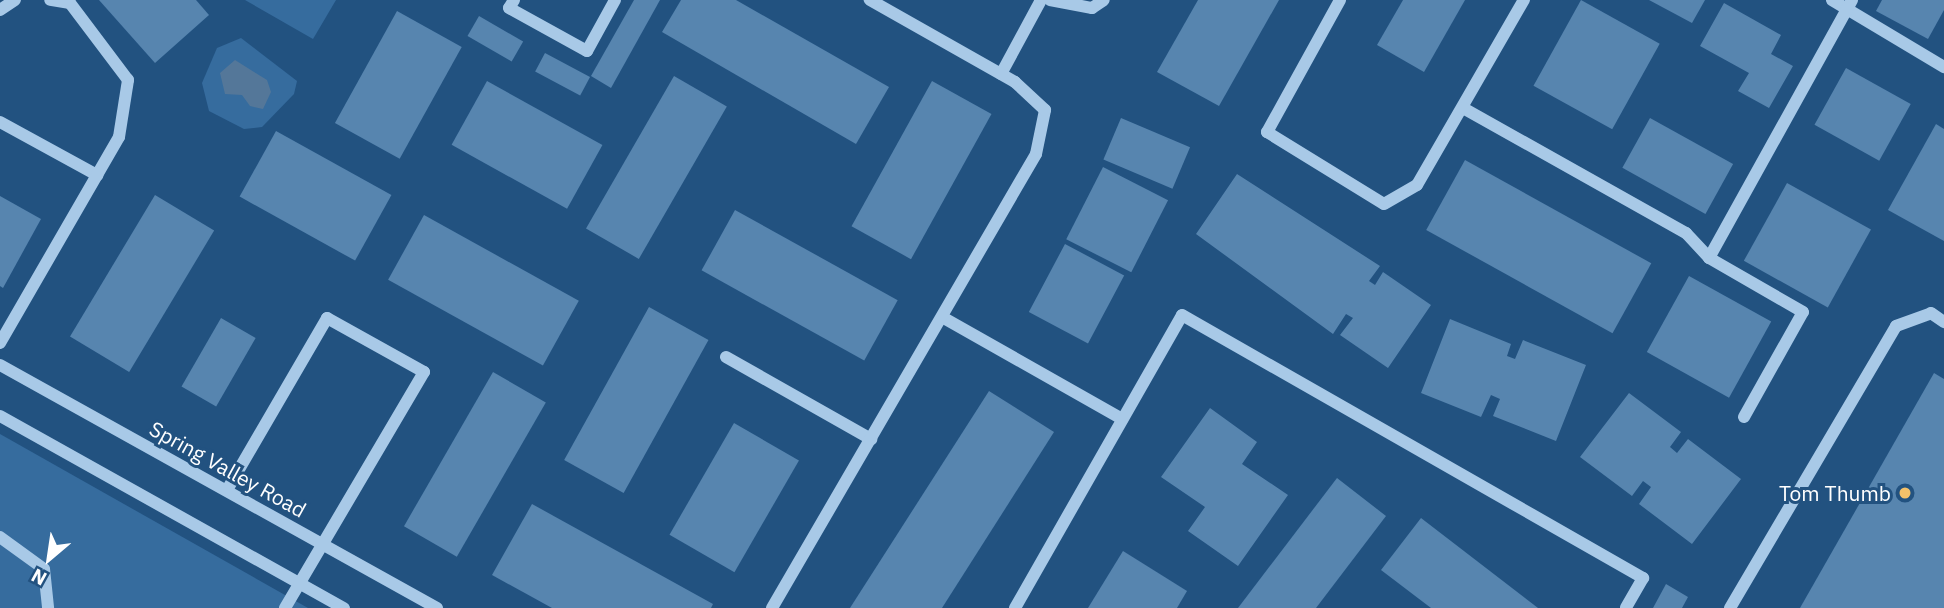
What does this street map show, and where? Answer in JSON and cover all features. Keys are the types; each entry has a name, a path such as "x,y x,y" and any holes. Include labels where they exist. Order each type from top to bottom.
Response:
{"street":[{"path":"0,10 15,0"},
{"path":"0,343 118,137 128,80 70,3 50,0"},
{"path":"514,0 509,8 587,51 615,0"},
{"path":"772,608 1036,154 1045,110 1001,74 870,0"},
{"path":"1001,74 1041,0"},
{"path":"1050,0 1092,8 1104,0"},
{"path":"1340,0 1267,132 1384,204 1418,185 1524,0"},
{"path":"1832,0 1850,5 1944,67"},
{"path":"1709,258 1850,5"},
{"path":"1463,108 1686,233 1709,258 1803,312 1744,417"},
{"path":"0,122 97,175"},
{"path":"1730,608 1896,326 1931,313 1944,322"},
{"path":"1015,608 1182,315 1643,578 1626,608"},
{"path":"943,317 1122,419"},
{"path":"227,490 327,318 424,372 285,608"},
{"path":"726,357 871,439"},
{"name":"Spring Valley Road","path":"0,365 438,608"},
{"path":"0,416 344,608"},
{"path":"0,537 44,569 48,608"}],"shaded area":[{"path":"245,0 336,0 313,39"},
{"path":"241,38 297,81 294,94 262,127 244,129 209,111 202,83 217,48"},
{"path":"235,60 267,80 271,92 263,109 250,106 242,95 225,94 220,73"},
{"path":"0,434 308,608 0,608"}],"building":[{"path":"99,0 196,0 209,15 155,63"},
{"path":"634,0 660,0 611,88 591,76"},
{"path":"681,0 736,0 889,87 856,144 662,32"},
{"path":"1198,0 1279,0 1219,106 1157,72"},
{"path":"1403,0 1465,0 1424,72 1377,45"},
{"path":"1581,0 1660,44 1612,129 1533,86"},
{"path":"1649,0 1705,0 1692,23"},
{"path":"1882,0 1944,0 1944,10 1928,39 1876,11"},
{"path":"1724,3 1781,35 1771,54 1793,66 1769,108 1738,91 1749,73 1700,46"},
{"path":"397,11 462,47 400,159 335,123"},
{"path":"479,16 523,41 512,61 468,36"},
{"path":"545,53 590,77 580,95 535,72"},
{"path":"1846,68 1911,104 1879,161 1814,125"},
{"path":"674,76 727,106 639,259 586,228"},
{"path":"487,81 602,145 567,209 452,145"},
{"path":"932,81 991,114 911,259 852,226"},
{"path":"1121,118 1190,147 1172,189 1103,159"},
{"path":"1650,118 1733,164 1705,214 1622,168"},
{"path":"1936,124 1944,129 1944,241 1888,210"},
{"path":"276,131 391,195 355,261 240,197"},
{"path":"1465,160 1651,263 1613,333 1426,230"},
{"path":"1103,167 1168,200 1131,272 1066,239"},
{"path":"1237,174 1380,266 1369,281 1375,285 1383,272 1431,305 1388,368 1340,335 1353,318 1346,314 1333,334 1196,234"},
{"path":"1787,183 1871,230 1828,307 1744,261"},
{"path":"155,195 214,231 129,372 70,336"},
{"path":"0,196 41,219 3,288 0,286"},
{"path":"735,210 898,300 864,361 702,270"},
{"path":"424,215 579,301 543,366 388,280"},
{"path":"1065,244 1124,275 1088,343 1029,312"},
{"path":"1689,276 1771,322 1729,398 1647,352"},
{"path":"649,307 708,340 624,493 564,460"},
{"path":"221,318 256,338 216,406 182,386"},
{"path":"1450,319 1511,344 1507,356 1515,359 1523,340 1586,365 1556,441 1493,416 1500,399 1491,395 1481,417 1421,393"},
{"path":"493,372 546,402 457,557 404,526"},
{"name":"Tom Thumb","path":"1934,373 1944,379 1944,608 1800,608"},
{"path":"989,391 1054,432 942,608 850,608"},
{"path":"1629,393 1681,432 1670,447 1677,453 1688,439 1741,479 1692,544 1639,504 1651,487 1643,481 1632,496 1580,457"},
{"path":"1210,408 1257,442 1242,464 1288,495 1238,566 1188,531 1205,507 1161,477"},
{"path":"734,423 799,460 734,572 670,535"},
{"path":"1337,478 1386,516 1316,608 1238,608"},
{"path":"532,504 713,604 711,608 552,608 492,575"},
{"path":"1421,518 1538,608 1431,608 1381,570"},
{"path":"1123,551 1187,591 1177,608 1088,608"},
{"path":"1666,584 1688,597 1682,608 1653,608"}],"place":[{"name":"Tom Thumb","path":"1905,493"}]}
